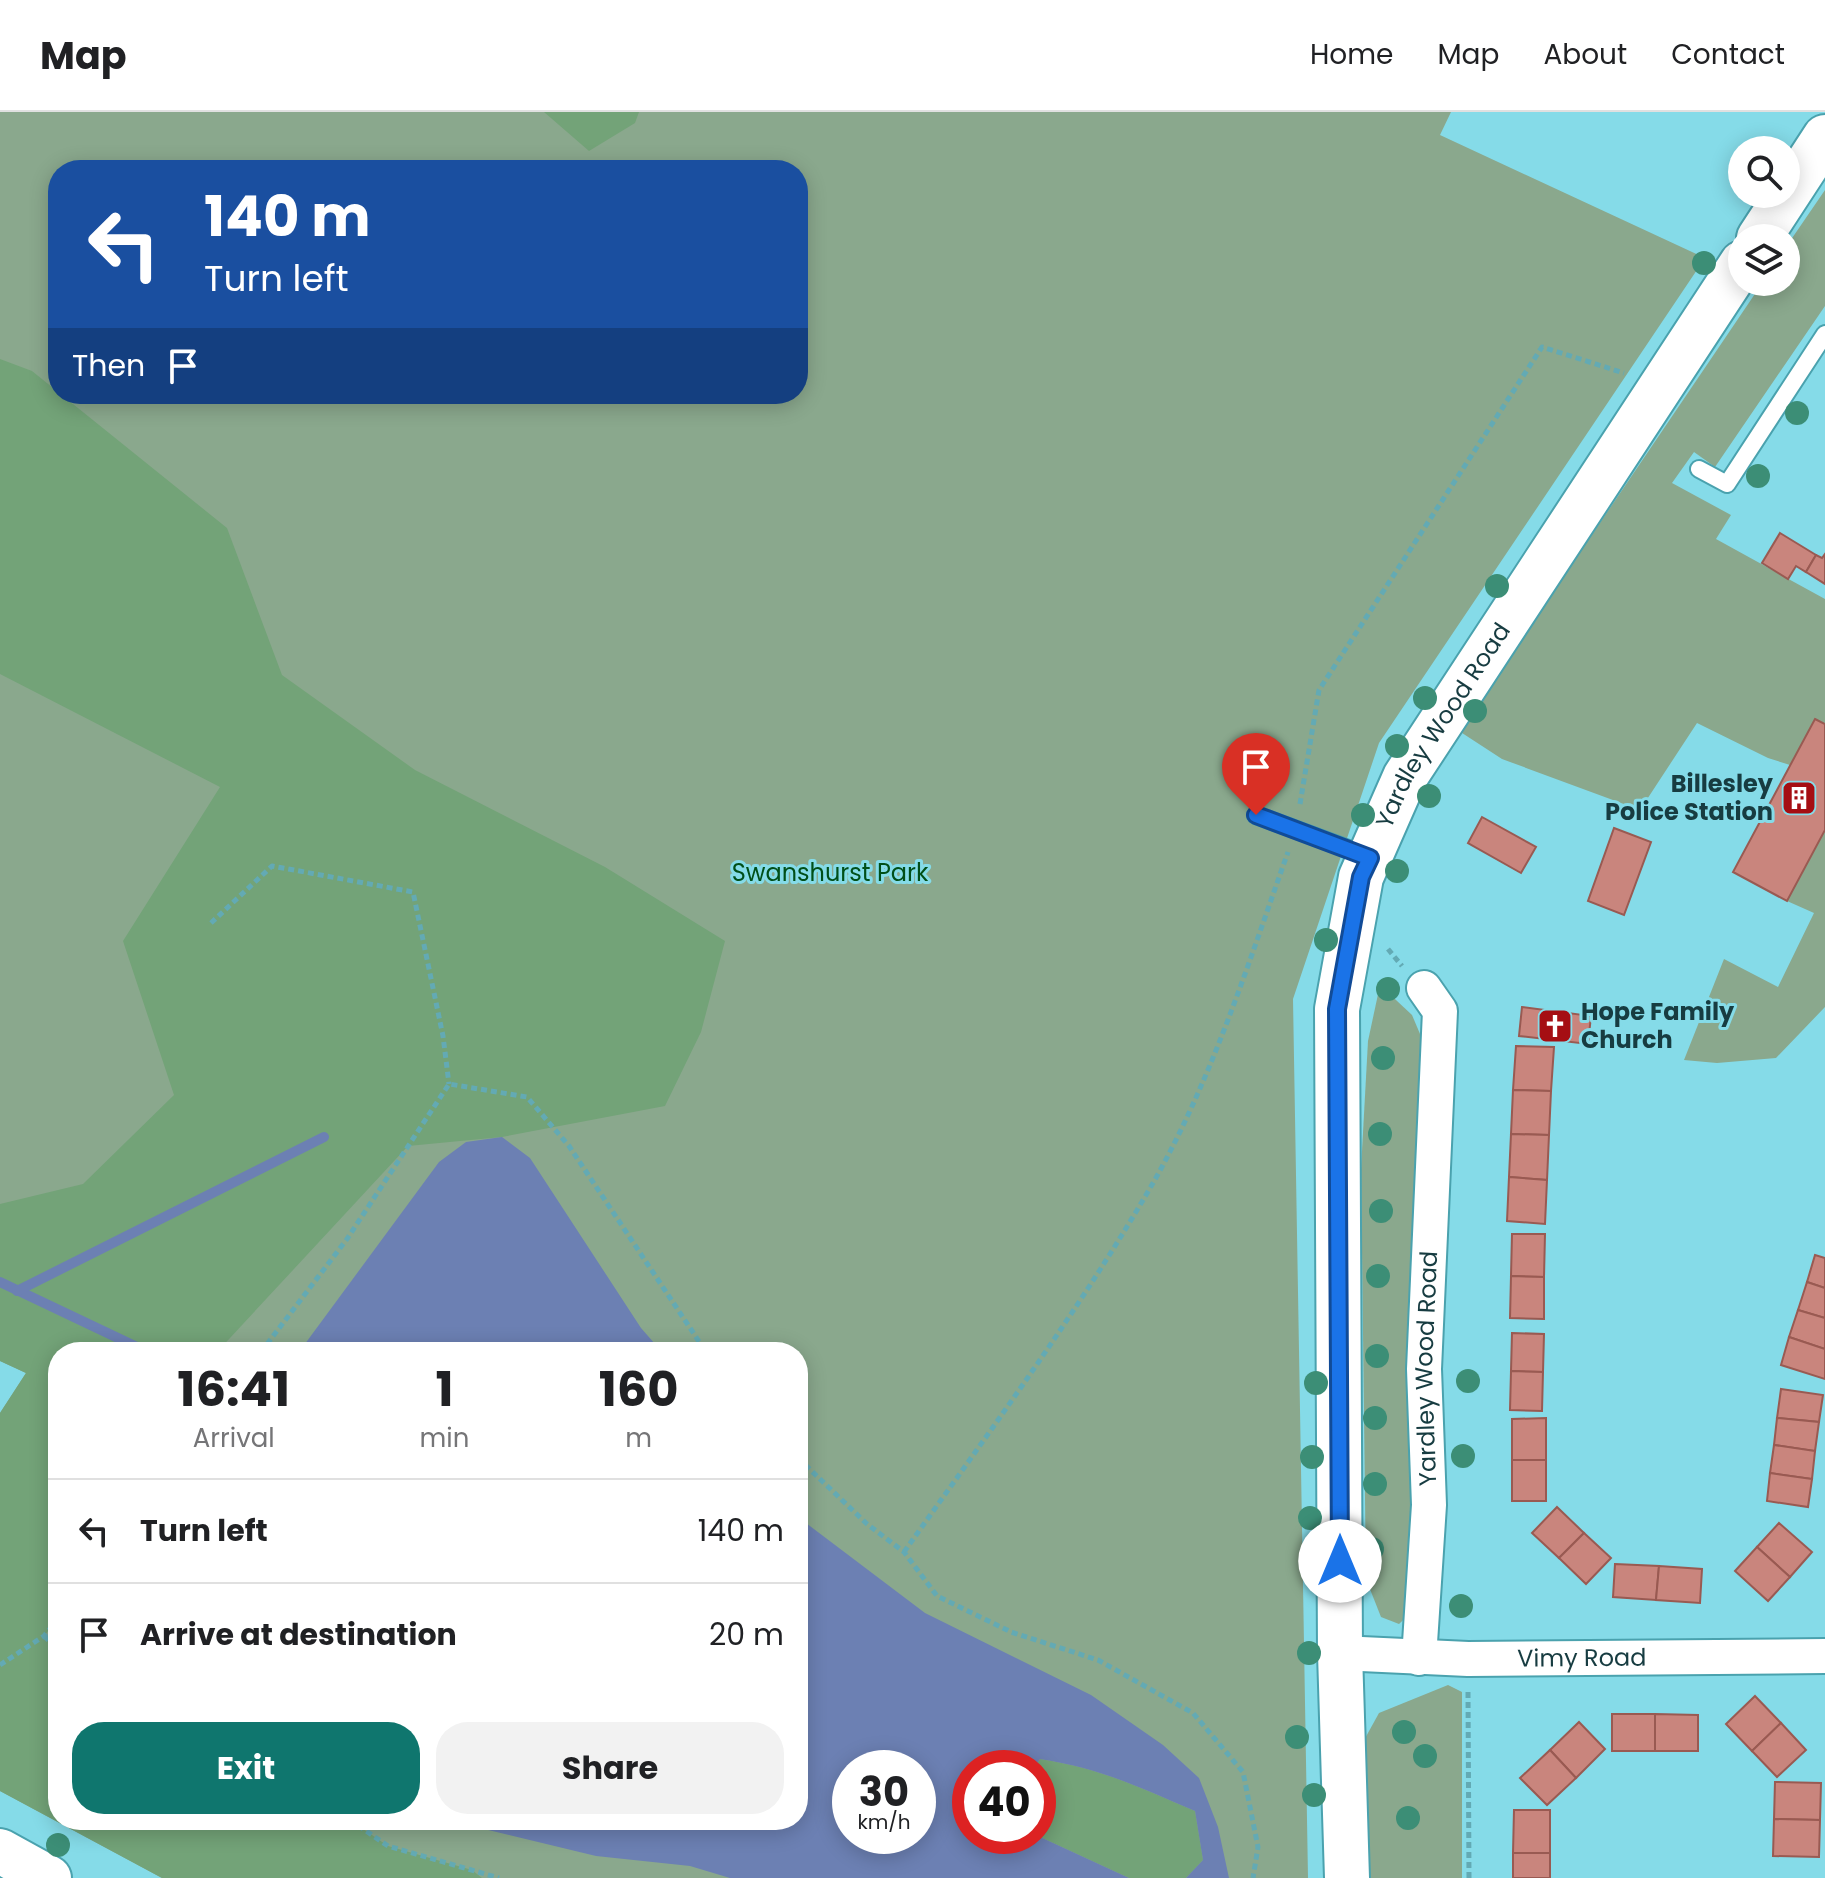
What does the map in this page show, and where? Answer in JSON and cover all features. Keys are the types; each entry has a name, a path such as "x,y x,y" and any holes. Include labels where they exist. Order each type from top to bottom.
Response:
{"street":[{"path":"1768,224 1825,137"},
{"name":"Yardley Wood Road","path":"1347,1878 1340,1653 1337,1009 1361,877 1405,777 1728,284"},
{"name":"Yardley Wood Road","path":"1419,1658 1429,1505 1424,1369 1440,1011 1424,988"},
{"name":"Vimy Road","path":"1340,1653 1468,1659 1825,1656"},
{"path":"0,1851 49,1878"}],"lane":[{"path":"1699,469 1727,484 1825,334"},
{"path":"1256,815 1370,858"}],"path":[{"path":"904,1552 1040,1361 1148,1193 1222,1039 1296,830 1319,690 1542,347 1661,385"},
{"path":"211,923 272,866 413,892 443,1036 449,1084 347,1239 269,1342"},
{"path":"449,1084 527,1097 569,1146 699,1342"},
{"path":"808,1468 867,1524 904,1552 937,1596 1011,1632 1098,1660 1193,1713 1243,1772 1258,1847 1253,1878"},
{"path":"0,1665 48,1631"},
{"path":"44,1636 48,1640"},
{"path":"1468,1659 1469,1878"},
{"path":"365,1830 388,1846 499,1878"}],"green space":[{"name":"Swanshurst Park","path":"0,112 1451,112 1440,135 1705,258 1379,743 1293,999 1308,1878 162,1878 73,1830 808,1830 808,1342 48,1342 48,1817 0,1791 0,1413 26,1373 0,1361"},
{"path":"544,112 639,112 635,123 589,151"},
{"path":"1825,190 1825,306 1715,467 1694,452 1672,483 1731,515 1716,539 1825,599 1825,724 1815,719 1790,765 1768,758 1697,723 1640,810 1502,759 1459,731 1754,296 1800,296 1800,227"},
{"path":"0,359 32,371 48,384 48,404 73,404 227,528 282,675 415,770 605,867 725,941 701,1032 665,1106 502,1137 408,1146 226,1342 48,1342 48,1631 44,1636 48,1640 48,1817 0,1791 0,1413 26,1373 0,1361 0,1204 83,1184 174,1095 123,941 220,787 0,674"},
{"path":"1825,830 1825,1007 1776,1058 1717,1063 1684,1060 1724,959 1778,987 1814,913 1787,901"},
{"path":"1380,985 1412,1015 1431,1060 1415,1609 1399,1624 1381,1617 1366,1579 1361,1169 1368,1041"},
{"path":"1448,1685 1462,1692 1462,1878 1364,1878 1363,1742 1379,1713"},
{"path":"1056,1762 1102,1774 1195,1811 1203,1860 1186,1878 1129,1878 1056,1844"},
{"path":"73,1830 365,1830 388,1846 472,1870 482,1878 162,1878"}],"water":[{"path":"502,1137 530,1158 653,1342 306,1342 439,1162 466,1142"},
{"path":"808,1525 925,1613 1091,1695 1163,1745 1199,1778 1218,1827 1229,1878 1186,1878 1203,1860 1195,1811 1102,1774 1056,1762 1056,1750 952,1750 952,1854 1056,1854 1056,1844 1129,1878 730,1878 690,1866 596,1856 488,1830 808,1830"}],"building":[{"path":"1780,533 1816,555 1806,572 1796,566 1788,579 1762,563"},
{"path":"1825,554 1825,584 1806,572 1816,555 1822,558"},
{"name":"Billesley Police Station","path":"1815,719 1825,724 1825,830 1787,901 1733,872"},
{"path":"1482,817 1536,847 1521,873 1468,843"},
{"path":"1614,828 1651,842 1624,915 1588,901"},
{"name":"Hope Family Church","path":"1522,1007 1591,1016 1588,1044 1519,1036"},
{"path":"1516,1046 1554,1047 1551,1091 1513,1090"},
{"path":"1513,1090 1551,1091 1549,1135 1511,1134"},
{"path":"1511,1134 1549,1135 1547,1180 1509,1177"},
{"path":"1509,1177 1547,1180 1545,1224 1507,1221"},
{"path":"1512,1234 1545,1234 1544,1277 1511,1276"},
{"path":"1815,1255 1825,1258 1825,1288 1807,1282"},
{"path":"1511,1276 1544,1277 1544,1319 1510,1318"},
{"path":"1807,1282 1825,1288 1825,1318 1798,1310"},
{"path":"1798,1310 1825,1318 1825,1349 1789,1337"},
{"path":"1512,1333 1544,1334 1543,1372 1511,1371"},
{"path":"1789,1337 1825,1349 1825,1379 1781,1365"},
{"path":"1511,1371 1543,1372 1542,1411 1510,1410"},
{"path":"1781,1389 1823,1395 1819,1422 1777,1418"},
{"path":"1546,1418 1546,1460 1512,1460 1512,1419"},
{"path":"1777,1418 1819,1422 1815,1451 1774,1445"},
{"path":"1774,1445 1815,1451 1812,1479 1770,1473"},
{"path":"1512,1460 1546,1460 1546,1501 1512,1501"},
{"path":"1770,1473 1812,1479 1808,1507 1767,1501"},
{"path":"1557,1507 1584,1533 1559,1558 1532,1533"},
{"path":"1779,1523 1812,1552 1790,1577 1757,1547"},
{"path":"1584,1533 1611,1558 1586,1584 1559,1558"},
{"path":"1757,1547 1790,1577 1768,1601 1735,1571"},
{"path":"1615,1564 1659,1566 1656,1600 1613,1597"},
{"path":"1659,1566 1702,1569 1700,1603 1656,1600"},
{"path":"1755,1696 1781,1723 1752,1751 1726,1724"},
{"path":"1612,1714 1655,1714 1655,1751 1612,1751"},
{"path":"1655,1714 1698,1715 1698,1751 1655,1751"},
{"path":"1579,1722 1605,1749 1576,1778 1550,1750"},
{"path":"1781,1723 1806,1750 1777,1777 1752,1751"},
{"path":"1550,1750 1576,1778 1547,1805 1520,1778"},
{"path":"1775,1782 1821,1783 1820,1820 1774,1819"},
{"path":"1514,1810 1550,1810 1550,1853 1513,1853"},
{"path":"1774,1819 1820,1820 1819,1857 1773,1856"},
{"path":"1513,1853 1550,1853 1550,1878 1513,1878"}],"waterway":[{"path":"17,1291 324,1137"},
{"path":"0,1282 126,1342"}],"place":[{"name":"Billesley Police Station","path":"1799,798"},
{"name":"Hope Family Church","path":"1555,1026"}],"route":[{"path":"1256,815 1370,858 1361,877 1337,1009 1340,1561"}]}
